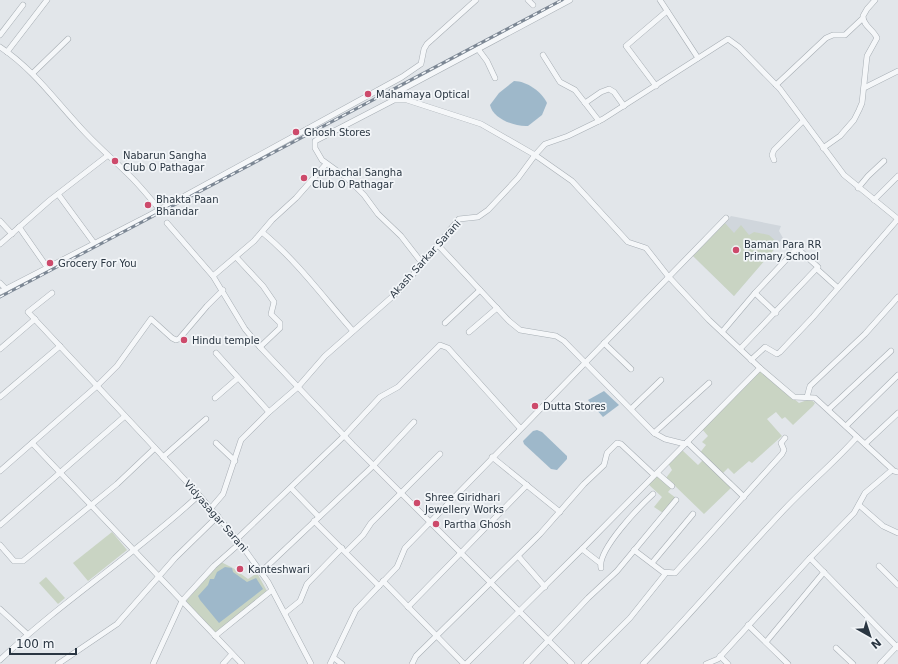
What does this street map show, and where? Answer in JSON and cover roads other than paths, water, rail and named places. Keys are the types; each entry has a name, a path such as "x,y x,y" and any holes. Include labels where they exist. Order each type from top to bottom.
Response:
{"street":[{"path":"7,52 47,0"},
{"path":"0,292 383,89 419,66 423,60 425,47 476,0"},
{"path":"528,0 533,5"},
{"path":"422,263 401,236 378,214 364,195 347,178 326,164 314,148 315,141 478,49 570,0"},
{"path":"660,0 698,58"},
{"path":"751,360 765,347 777,354 780,352 898,219 858,188 844,175 776,85 826,38 833,35 845,35 862,19 866,9 875,0"},
{"path":"0,35 22,4"},
{"path":"656,86 626,46 668,11"},
{"path":"823,148 840,136 854,120 862,103 867,56 877,38 862,19"},
{"path":"32,73 68,38"},
{"name":"Akash Sarkar Sarani","path":"211,508 223,494 241,440 269,412 298,387 325,356 401,289 437,244 460,219 478,217 488,210 518,178 535,155 548,142 568,136 599,121 656,86 725,40 730,40 776,85"},
{"path":"0,47 32,73 107,156 131,177 159,209"},
{"path":"478,49 487,61 495,78"},
{"path":"543,55 560,82 575,90 599,121"},
{"path":"864,88 898,71"},
{"path":"383,89 390,99"},
{"path":"585,103 601,92 609,89 614,92 624,106"},
{"path":"390,99 407,100 481,124 535,155 572,181 625,239 646,248 669,278 751,360 794,397 815,398 829,409 892,470 898,472"},
{"path":"774,160 772,156 774,150 803,121"},
{"path":"0,244 58,194 107,156"},
{"path":"858,188 884,161"},
{"path":"214,276 236,257 296,198 326,164"},
{"path":"874,200 898,176"},
{"path":"58,194 94,243"},
{"path":"330,664 356,610 397,567 405,548 520,428 669,278 726,218"},
{"path":"0,221 12,234"},
{"path":"167,223 214,276 245,329 260,346 373,466 572,664"},
{"path":"19,228 47,267"},
{"path":"262,232 299,268 353,331"},
{"path":"437,244 497,308 520,330 559,338 585,362 654,433 664,439 686,443 744,497"},
{"path":"722,332 755,293 797,248 838,288"},
{"path":"236,257 263,286 274,302 272,314 280,323 280,328 260,346"},
{"path":"740,349 817,269"},
{"path":"0,283 6,289"},
{"path":"1,468 97,386 117,366 151,319 172,338 176,340 179,339 207,306 223,290"},
{"path":"445,323 480,290"},
{"path":"0,349 35,319 28,312 52,293"},
{"path":"755,293 776,313"},
{"path":"807,397 810,386 865,334 898,297"},
{"path":"469,332 497,308"},
{"name":"Vidyasagar Sarani","path":"35,319 218,516 268,582 311,664"},
{"path":"604,343 631,369"},
{"path":"153,664 182,601 238,541 344,436 380,397 398,388 440,344 448,348 520,428"},
{"path":"0,397 60,346"},
{"path":"829,409 891,350"},
{"path":"216,353 269,412"},
{"path":"384,581 436,637 465,664 545,587 760,368"},
{"path":"846,426 898,375"},
{"path":"215,398 238,378"},
{"path":"631,409 661,380"},
{"path":"654,433 709,383"},
{"path":"865,444 898,413"},
{"path":"0,525 125,416"},
{"path":"163,457 206,419"},
{"path":"262,573 316,519 373,466 414,422"},
{"path":"643,664 782,512 820,473 837,460 857,437"},
{"path":"634,550 666,573 675,573 782,454 784,450 781,443 786,438"},
{"path":"32,443 242,664"},
{"path":"216,443 235,460"},
{"path":"412,664 416,656 518,556 560,512 584,484 604,465 607,454 617,444 621,444 672,486"},
{"path":"0,545 14,561 21,562 92,505 155,448"},
{"path":"285,613 300,601 307,584 344,550 440,454"},
{"path":"492,457 560,512"},
{"path":"706,664 714,662 720,656 810,558 854,513 865,493 892,470"},
{"path":"408,607 462,554 527,485"},
{"path":"291,488 316,519 379,586"},
{"path":"582,549 600,566 621,528 653,494"},
{"path":"0,660 27,634 167,525 200,495"},
{"path":"526,664 588,598 618,571 676,500"},
{"path":"859,505 883,526 898,532"},
{"path":"652,563 693,514"},
{"path":"58,664 117,624 184,549 218,516"},
{"path":"518,556 545,587"},
{"path":"810,558 898,646 880,664"},
{"path":"879,566 898,585"},
{"path":"766,642 824,572"},
{"path":"584,664 630,618 666,573"},
{"path":"215,636 272,590"},
{"path":"0,609 27,634"},
{"path":"748,625 788,664"},
{"path":"836,648 853,664"},
{"path":"223,664 232,654"},
{"path":"720,656 728,664"},
{"path":"334,658 342,664"}],"water":[{"path":"514,81 519,81 534,88 542,95 547,103 542,115 528,126 517,125 505,121 495,114 490,105 499,93"},
{"path":"604,391 619,405 603,417 588,400"},
{"path":"537,430 542,432 567,456 567,459 557,470 551,469 524,444 523,441 533,431"},
{"path":"225,567 232,568 233,572 247,582 256,578 263,589 219,623 198,596 208,585 210,579 214,579 217,572"}],"railway":[{"path":"0,297 562,0"}],"place":[{"name":"Mahamaya Optical","path":"368,94"},
{"name":"Ghosh Stores","path":"296,132"},
{"name":"Nabarun Sangha Club O Pathagar","path":"115,161"},
{"name":"Purbachal Sangha Club O Pathagar","path":"304,178"},
{"name":"Bhakta Paan Bhandar","path":"148,205"},
{"name":"Baman Para RR Primary School","path":"736,250"},
{"name":"Grocery For You","path":"50,263"},
{"name":"Hindu temple","path":"184,340"},
{"name":"Dutta Stores","path":"535,406"},
{"name":"Shree Giridhari Jewellery Works","path":"417,503"},
{"name":"Partha Ghosh","path":"436,524"},
{"name":"Kanteshwari","path":"240,569"}]}
